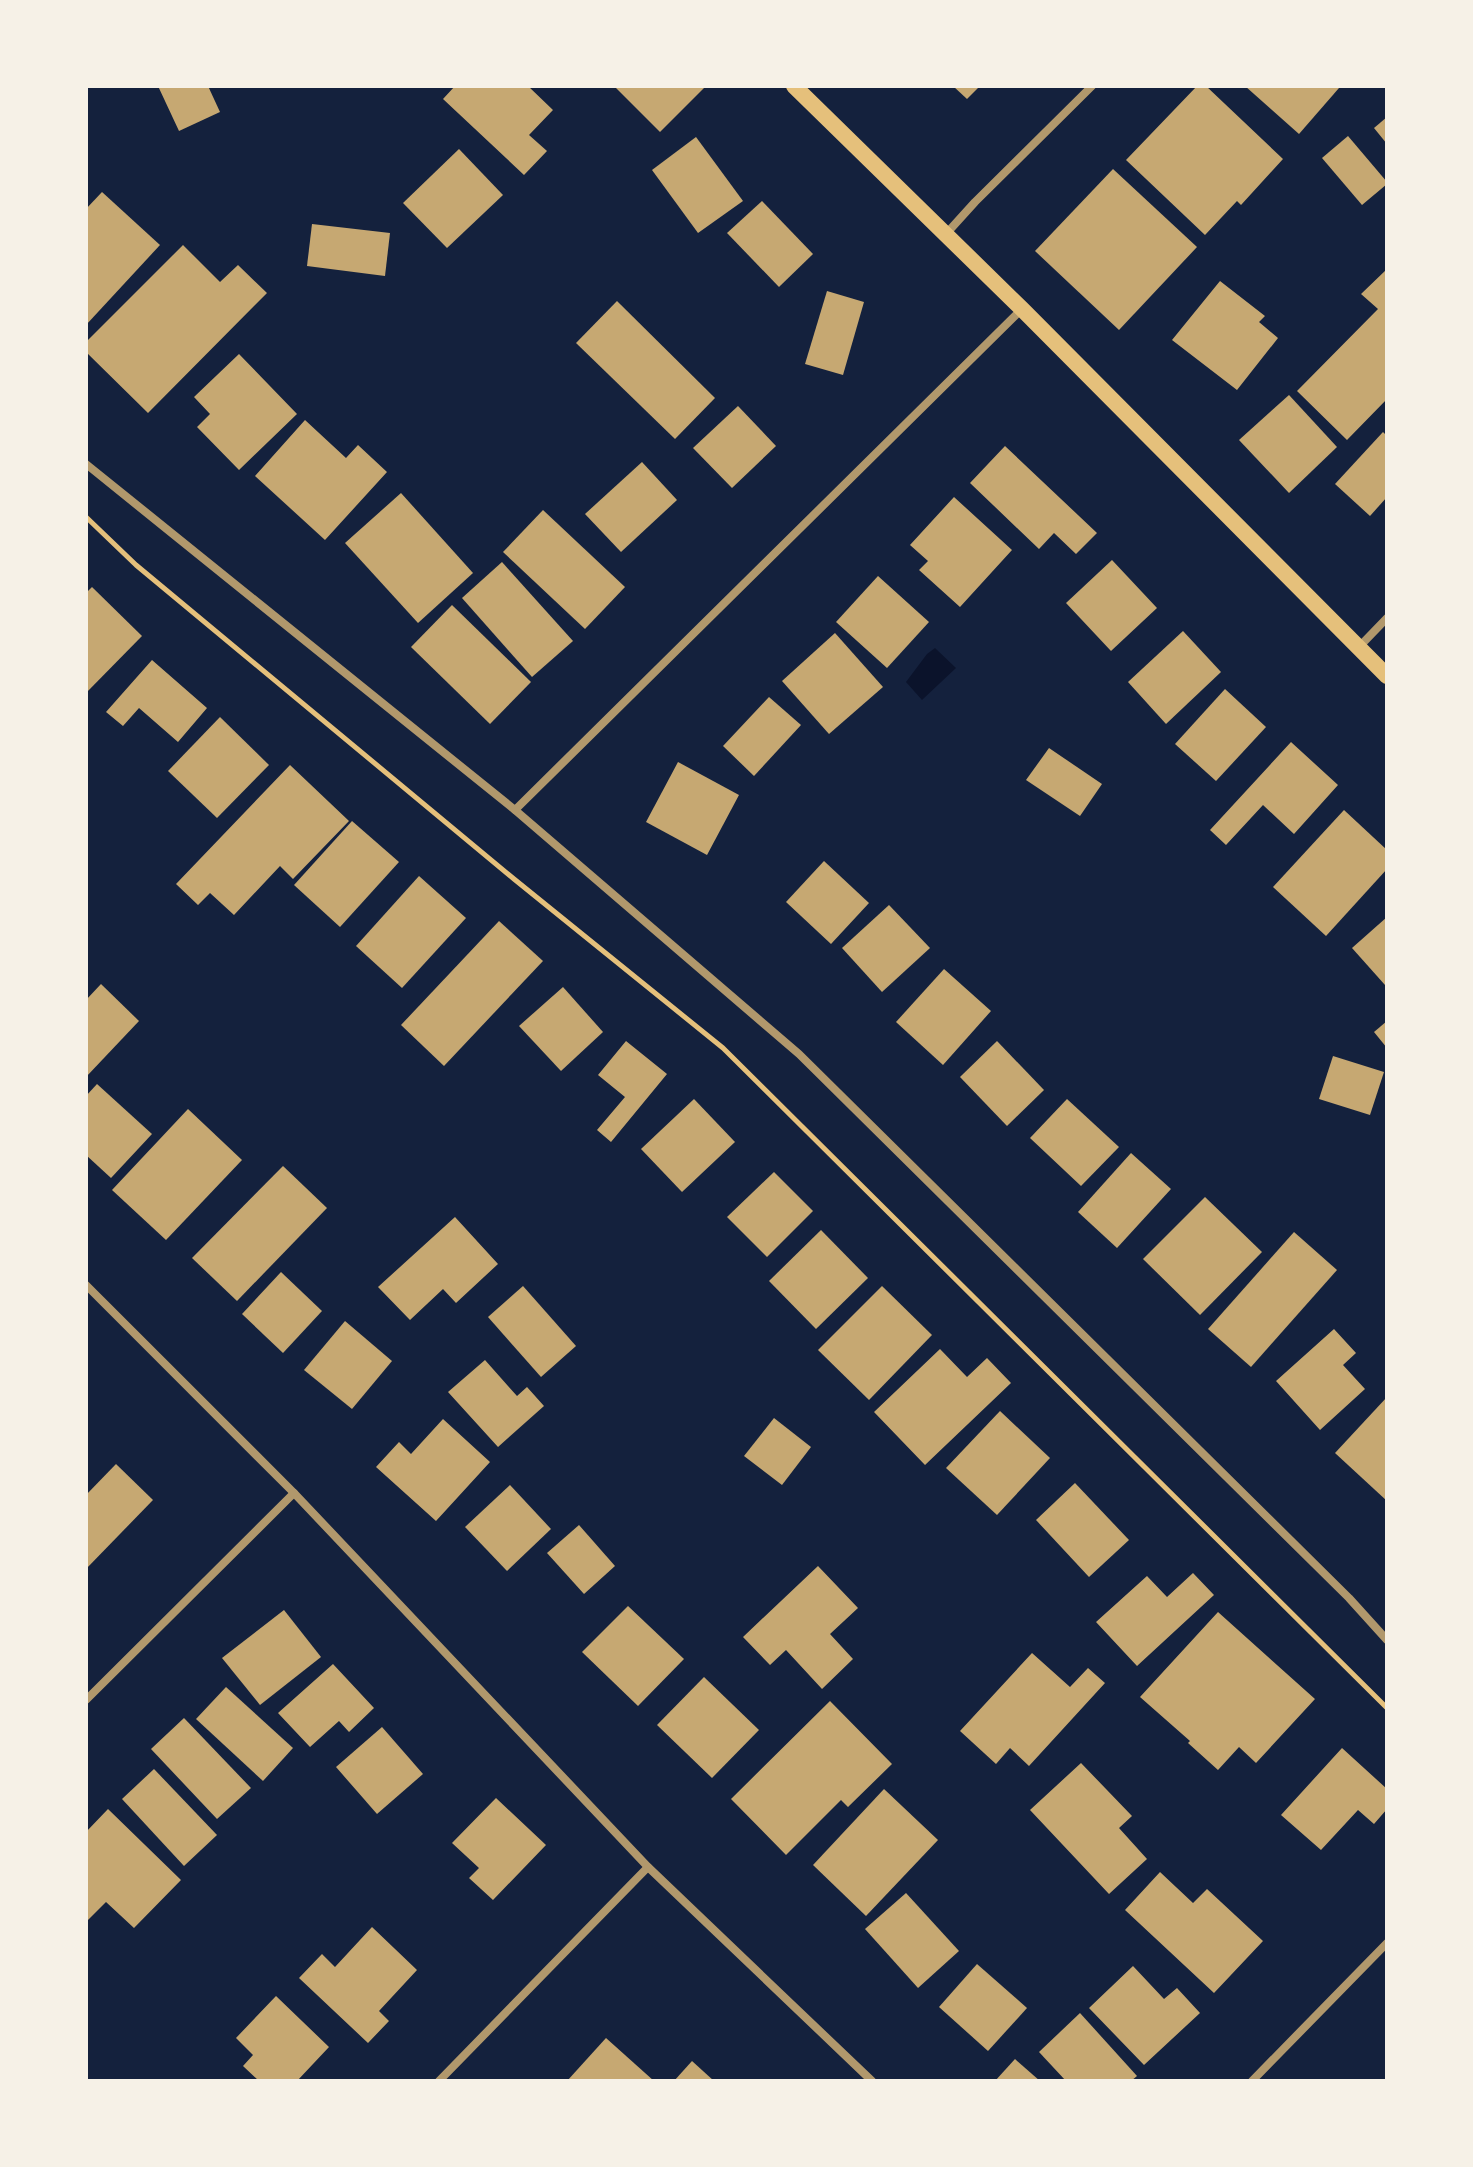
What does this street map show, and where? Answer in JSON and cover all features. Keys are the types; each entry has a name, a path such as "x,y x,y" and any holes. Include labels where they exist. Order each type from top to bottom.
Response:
{"main road":[{"path":"794,86 1022,309 1387,676"}],"street":[{"path":"946,234 1092,86"},
{"path":"515,810 1022,309"},
{"path":"86,464 515,810 799,1054 1349,1598 1387,1640"},
{"path":"1359,648 1387,618"},
{"path":"86,1285 294,1493 648,1867 872,2081"},
{"path":"86,1700 294,1493"},
{"path":"439,2081 648,1867"},
{"path":"1252,2081 1387,1943"}],"path":[{"path":"86,517 185,606 501,869 723,1048 1387,1708"}],"water":[{"path":"935,648 956,668 922,700 906,682"}],"building":[{"path":"158,86 208,86 220,112 179,131"},
{"path":"455,86 528,86 553,110 529,135 547,151 524,175 443,99"},
{"path":"614,86 702,86 704,88 660,132"},
{"path":"953,86 980,86 967,99"},
{"path":"1197,86 1206,86 1283,159 1241,205 1237,201 1205,235 1126,160"},
{"path":"1245,86 1337,86 1339,88 1299,134"},
{"path":"1387,117 1387,144 1374,128"},
{"path":"1348,136 1387,182 1362,205 1322,158"},
{"path":"696,137 743,201 698,233 652,170"},
{"path":"459,149 503,195 447,248 403,203"},
{"path":"1113,169 1197,247 1119,330 1035,251"},
{"path":"102,192 160,245 86,325 86,209"},
{"path":"762,201 813,254 779,287 727,233"},
{"path":"312,224 390,233 385,276 307,266"},
{"path":"183,245 220,282 238,265 267,293 148,413 86,352 86,342"},
{"path":"1387,269 1387,399 1347,440 1297,391 1378,309 1361,294"},
{"path":"1220,281 1265,316 1259,322 1278,338 1237,390 1172,340"},
{"path":"827,291 864,302 843,375 805,364"},
{"path":"617,301 715,398 675,439 576,343"},
{"path":"239,354 297,414 239,470 197,427 210,414 194,397"},
{"path":"1289,395 1337,447 1289,493 1239,440"},
{"path":"738,406 776,446 732,488 693,448"},
{"path":"305,420 346,458 358,445 387,472 325,540 255,476"},
{"path":"1383,432 1387,436 1387,497 1370,516 1335,484"},
{"path":"1005,446 1097,533 1076,554 1054,533 1039,549 970,483"},
{"path":"642,462 677,500 621,552 585,514"},
{"path":"401,493 473,573 418,623 345,543"},
{"path":"954,497 1012,550 960,607 919,570 928,561 910,545"},
{"path":"543,510 625,587 585,629 503,552"},
{"path":"1112,560 1157,608 1111,651 1066,603"},
{"path":"502,562 573,641 532,677 462,598"},
{"path":"878,576 929,622 887,668 836,622"},
{"path":"92,587 142,636 86,693 86,593"},
{"path":"452,605 531,682 490,724 411,647"},
{"path":"1183,631 1221,672 1166,724 1128,682"},
{"path":"835,633 883,687 829,734 782,681"},
{"path":"152,660 207,708 178,742 139,708 123,726 106,712"},
{"path":"1225,689 1266,727 1216,781 1175,744"},
{"path":"769,697 801,725 754,776 723,746"},
{"path":"220,717 269,765 217,818 168,771"},
{"path":"1291,742 1338,785 1294,834 1263,805 1226,845 1210,830"},
{"path":"1049,748 1102,784 1080,816 1026,780"},
{"path":"678,762 739,795 707,855 646,822"},
{"path":"290,765 349,821 293,879 280,866 234,915 210,893 198,905 176,884"},
{"path":"1344,810 1387,850 1387,869 1326,936 1273,887"},
{"path":"352,821 399,862 340,927 294,885"},
{"path":"824,861 869,903 831,944 786,902"},
{"path":"419,876 466,918 402,988 356,946"},
{"path":"889,905 930,948 882,992 842,948"},
{"path":"1387,917 1387,983 1385,985 1352,948"},
{"path":"499,921 543,961 444,1066 401,1025"},
{"path":"944,969 991,1011 943,1065 896,1022"},
{"path":"101,984 139,1021 86,1077 86,1000"},
{"path":"563,987 603,1032 561,1071 519,1026"},
{"path":"1387,1021 1387,1048 1374,1032"},
{"path":"626,1041 667,1074 611,1142 597,1130 625,1097 598,1075"},
{"path":"997,1041 1044,1090 1007,1126 960,1077"},
{"path":"1333,1056 1384,1072 1370,1115 1319,1099"},
{"path":"97,1084 152,1134 111,1178 86,1155 86,1096"},
{"path":"694,1099 735,1142 682,1192 641,1149"},
{"path":"1067,1099 1119,1147 1081,1186 1030,1138"},
{"path":"188,1109 242,1160 166,1240 112,1190"},
{"path":"1131,1153 1171,1189 1117,1248 1078,1212"},
{"path":"283,1166 327,1208 237,1301 192,1258"},
{"path":"774,1172 813,1211 767,1257 727,1217"},
{"path":"1205,1197 1262,1252 1200,1315 1143,1259"},
{"path":"455,1217 498,1264 456,1303 443,1289 410,1320 378,1287"},
{"path":"821,1230 868,1278 816,1329 769,1281"},
{"path":"1294,1232 1337,1270 1251,1367 1208,1329"},
{"path":"281,1272 322,1311 283,1353 242,1314"},
{"path":"523,1286 576,1346 541,1377 488,1317"},
{"path":"882,1286 932,1335 869,1400 818,1350"},
{"path":"345,1321 392,1361 352,1409 304,1370"},
{"path":"1334,1329 1356,1353 1343,1365 1365,1389 1320,1430 1276,1381"},
{"path":"940,1349 967,1377 987,1358 1011,1383 925,1465 874,1412"},
{"path":"485,1360 517,1396 527,1387 544,1406 498,1447 448,1392"},
{"path":"1387,1397 1387,1501 1335,1453"},
{"path":"1000,1411 1050,1458 997,1515 946,1468"},
{"path":"774,1418 811,1447 782,1485 744,1456"},
{"path":"443,1419 490,1462 436,1521 376,1467 399,1442 411,1454"},
{"path":"116,1464 153,1500 86,1569 86,1495"},
{"path":"1075,1483 1129,1540 1089,1577 1036,1520"},
{"path":"510,1485 551,1529 507,1571 465,1527"},
{"path":"579,1525 615,1566 584,1594 547,1553"},
{"path":"818,1566 858,1608 830,1634 853,1659 822,1689 786,1650 770,1665 743,1637"},
{"path":"1193,1573 1214,1595 1137,1666 1096,1622 1147,1576 1167,1597"},
{"path":"628,1606 684,1659 638,1706 582,1652"},
{"path":"284,1610 321,1657 260,1705 222,1658"},
{"path":"1218,1612 1315,1699 1256,1763 1239,1747 1218,1770 1140,1697"},
{"path":"1032,1653 1070,1687 1088,1668 1105,1683 1029,1766 1010,1748 996,1764 960,1731"},
{"path":"333,1664 374,1708 349,1732 339,1721 310,1747 278,1713"},
{"path":"704,1677 759,1730 712,1778 657,1725"},
{"path":"226,1687 293,1748 263,1781 196,1719"},
{"path":"830,1701 892,1764 848,1807 841,1800 786,1855 731,1799"},
{"path":"184,1718 251,1788 217,1819 151,1749"},
{"path":"382,1727 423,1774 377,1814 336,1767"},
{"path":"1342,1748 1387,1789 1387,1809 1374,1824 1358,1810 1321,1850 1281,1815"},
{"path":"1081,1763 1132,1816 1119,1828 1147,1859 1109,1894 1030,1810"},
{"path":"154,1769 217,1835 184,1866 122,1799"},
{"path":"884,1789 938,1840 866,1916 813,1865"},
{"path":"496,1798 546,1845 493,1900 469,1878 479,1868 452,1843"},
{"path":"108,1809 181,1880 134,1928 106,1902 86,1922 86,1832"},
{"path":"1160,1872 1193,1903 1207,1889 1263,1941 1214,1993 1125,1910"},
{"path":"906,1893 959,1951 918,1988 865,1929"},
{"path":"372,1927 417,1970 379,2011 389,2021 368,2043 299,1978 322,1954 335,1967"},
{"path":"977,1964 1027,2008 988,2051 939,2007"},
{"path":"1133,1966 1164,1999 1177,1988 1200,2013 1144,2065 1089,2008"},
{"path":"276,1996 329,2047 297,2081 259,2081 243,2066 253,2055 236,2038"},
{"path":"1080,2013 1137,2076 1131,2081 1066,2081 1039,2052"},
{"path":"606,2038 654,2081 567,2081"},
{"path":"1015,2059 1040,2081 995,2081"},
{"path":"692,2061 714,2081 674,2081"}]}
